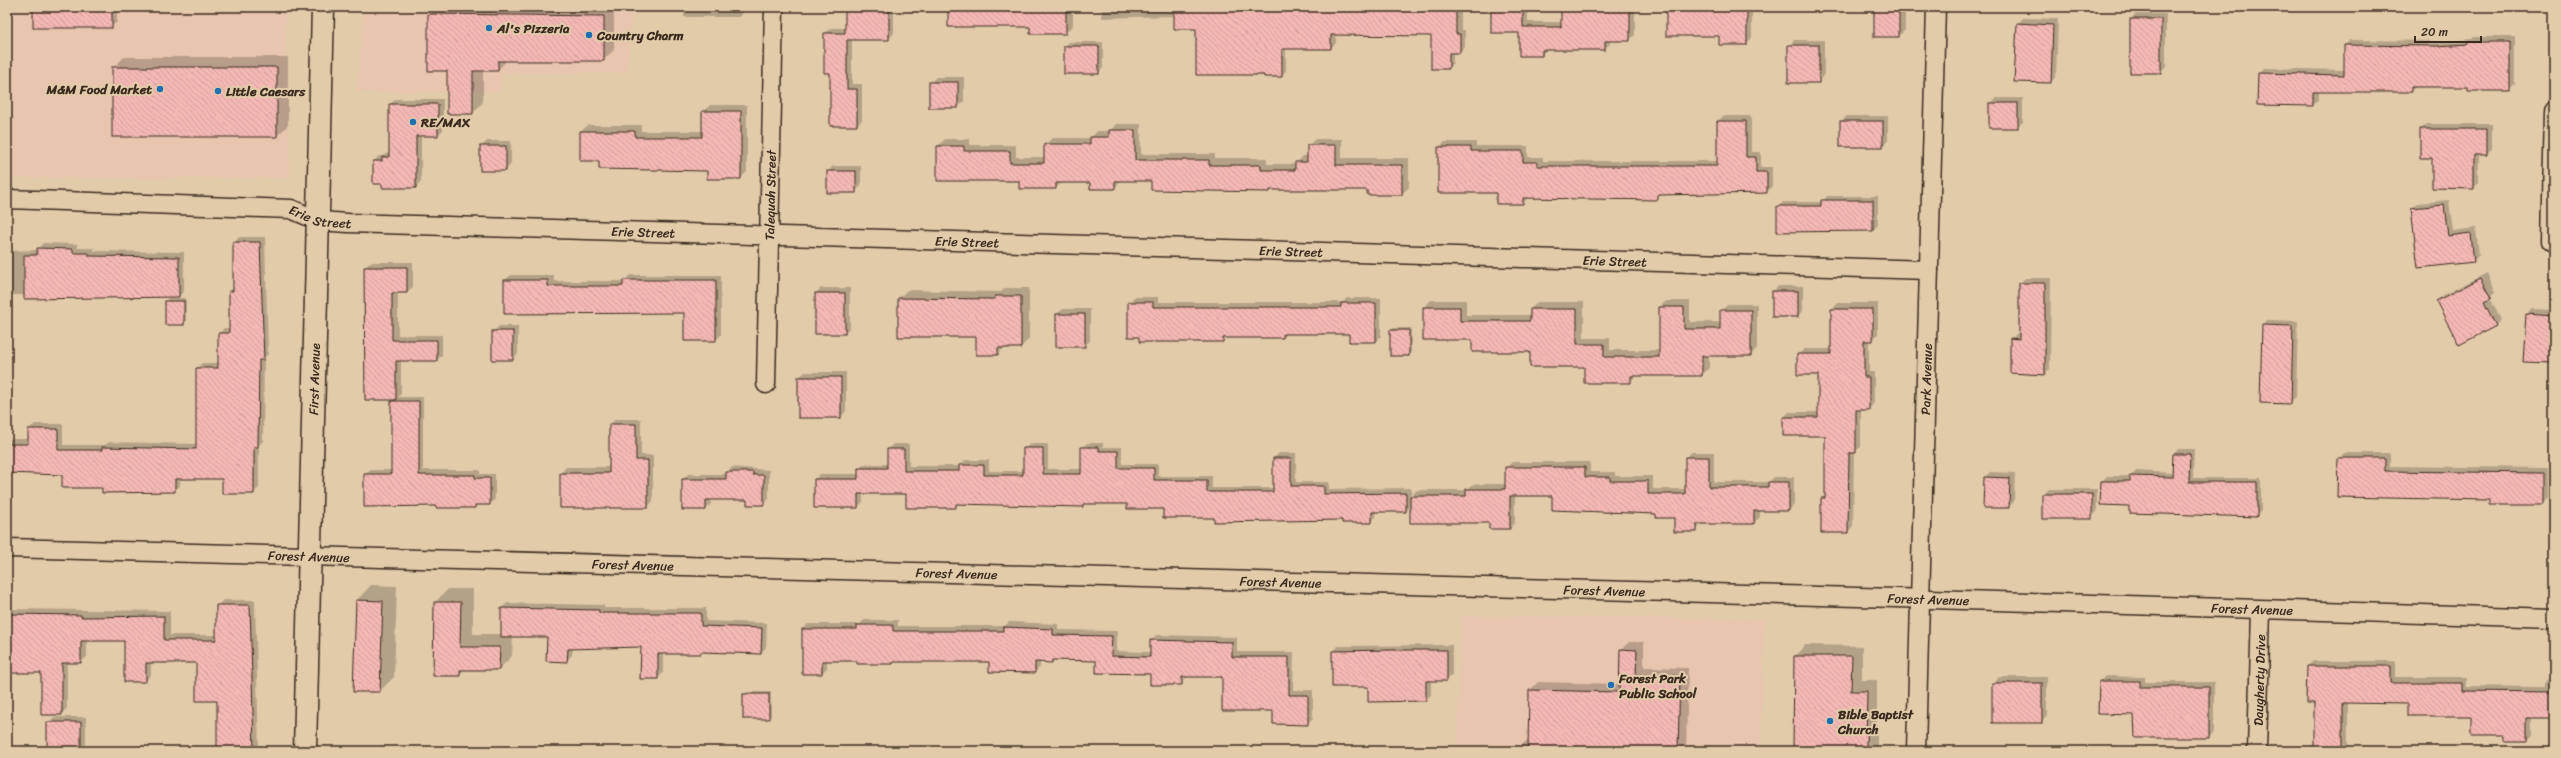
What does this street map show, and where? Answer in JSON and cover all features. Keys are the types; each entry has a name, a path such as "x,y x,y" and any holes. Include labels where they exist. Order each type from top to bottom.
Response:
{"main road":[{"name":"First Avenue","path":"305,751 323,7"}],"street":[{"name":"Talequah Street","path":"766,384 774,7"},
{"name":"Park Avenue","path":"1916,751 1936,7"},
{"path":"2551,241 2554,111"},
{"name":"Erie Street","path":"7,199 291,209 319,221 768,236 1929,270"},
{"name":"Forest Avenue","path":"7,548 1920,598 2261,610 2554,618"},
{"name":"Daugherty Drive","path":"2257,751 2261,610"}],"shaded area":[{"path":"7,7 285,7 290,178 7,178"},
{"path":"364,7 632,7 627,73 502,73 499,92 357,92"},
{"name":"Forest Park Public School","path":"1462,616 1765,619 1760,751 1457,751"}],"building":[{"path":"33,7 112,7 112,28 33,28"},
{"path":"889,7 889,40 847,40 847,89 857,89 857,126 830,126 830,73 824,73 824,33 845,33 845,8"},
{"path":"948,7 1066,8 1066,34 1030,34 1030,27 948,27"},
{"path":"1174,7 1456,8 1456,34 1460,34 1460,53 1449,53 1449,69 1431,69 1431,36 1331,35 1331,49 1282,49 1282,77 1264,77 1264,75 1196,75 1196,29 1174,29"},
{"path":"1491,7 1523,7 1523,27 1561,27 1561,7 1630,7 1630,41 1605,41 1605,50 1542,50 1542,56 1519,56 1519,33 1491,33"},
{"path":"1666,7 1747,7 1747,45 1719,45 1719,36 1666,36"},
{"path":"1874,7 1899,7 1899,37 1874,37"},
{"path":"428,14 604,16 604,61 498,61 498,71 473,71 473,114 447,114 447,71 428,71"},
{"path":"2130,19 2161,19 2161,73 2130,73"},
{"path":"2017,23 2053,25 2051,83 2014,82"},
{"path":"2468,42 2510,42 2510,91 2468,91 2468,87 2412,87 2412,92 2313,92 2313,106 2257,105 2258,73 2344,75 2344,45 2436,46 2468,44"},
{"path":"1788,45 1819,45 1819,83 1788,83"},
{"path":"1064,46 1099,46 1099,74 1064,74"},
{"path":"112,67 277,67 277,137 112,137"},
{"path":"929,82 958,82 958,108 929,108"},
{"path":"1989,103 2018,103 2018,128 1989,128"},
{"path":"389,104 438,104 438,136 416,136 416,188 382,188 382,184 373,184 373,161 382,161 382,157 389,157"},
{"path":"702,111 741,111 741,179 707,179 707,171 599,169 599,161 580,161 580,131 635,131 635,137 702,137"},
{"path":"1717,121 1746,121 1746,157 1756,157 1756,172 1767,172 1767,193 1658,195 1658,200 1523,198 1523,204 1496,204 1496,193 1438,193 1438,147 1471,147 1471,151 1523,151 1523,162 1537,162 1537,166 1717,166"},
{"path":"1840,121 1883,121 1883,147 1840,147"},
{"path":"2420,129 2487,129 2487,155 2474,155 2474,189 2432,188 2432,158 2420,158"},
{"path":"1109,130 1135,130 1135,160 1209,160 1209,165 1261,165 1261,170 1295,170 1295,162 1307,162 1307,145 1336,145 1336,165 1402,165 1402,195 1367,195 1367,190 1270,190 1270,192 1151,190 1151,181 1115,181 1115,189 1090,189 1090,183 1056,183 1056,189 1019,189 1019,181 937,181 937,146 964,146 964,151 1010,151 1010,163 1044,163 1044,144 1090,144 1090,137 1109,137"},
{"path":"480,146 506,146 506,171 480,171"},
{"path":"827,171 856,171 856,193 827,193"},
{"path":"1821,200 1873,200 1873,231 1777,232 1777,206 1821,206"},
{"path":"2444,205 2448,236 2471,233 2474,262 2418,268 2411,208"},
{"path":"233,242 260,242 264,360 259,360 258,447 254,447 254,494 222,494 222,479 175,479 175,492 102,493 102,488 62,488 62,475 7,473 7,444 28,444 28,429 58,429 58,450 102,450 102,447 196,449 196,368 218,368 218,333 229,333 229,291 233,291"},
{"path":"37,248 73,249 73,253 89,253 89,256 179,257 179,297 24,299 24,255 37,255"},
{"path":"364,267 407,267 407,293 392,293 392,340 437,340 437,361 396,361 396,400 365,400"},
{"path":"2481,278 2492,298 2484,302 2496,326 2459,345 2436,301"},
{"path":"504,280 548,280 548,286 623,286 623,280 716,280 716,341 684,341 684,313 504,314"},
{"path":"2019,283 2045,283 2045,375 2010,373 2010,338 2019,339"},
{"path":"1772,291 1798,291 1798,317 1772,317"},
{"path":"815,293 845,293 845,334 815,334"},
{"path":"995,296 1021,296 1021,348 998,348 998,355 976,355 976,337 898,337 898,298 995,299"},
{"path":"165,301 184,301 184,325 165,325"},
{"path":"1128,302 1153,302 1153,307 1341,307 1341,303 1376,303 1376,342 1349,342 1349,334 1283,334 1283,338 1223,338 1223,342 1139,342 1139,337 1128,337"},
{"path":"1423,307 1460,307 1460,321 1530,321 1530,309 1577,309 1577,344 1604,344 1604,357 1659,357 1659,307 1684,307 1684,329 1720,329 1720,310 1751,310 1751,356 1702,356 1702,376 1631,376 1631,383 1584,383 1584,367 1530,367 1530,352 1472,352 1472,340 1423,340"},
{"path":"1831,309 1873,309 1873,341 1864,341 1864,377 1869,377 1869,410 1856,410 1856,453 1849,453 1848,533 1821,533 1821,498 1825,498 1825,436 1783,436 1783,417 1818,417 1818,375 1797,375 1797,354 1831,354"},
{"path":"1056,314 1085,314 1085,347 1056,347"},
{"path":"2526,314 2554,316 2554,363 2523,362"},
{"path":"2262,325 2293,326 2291,404 2260,403"},
{"path":"1390,330 1409,330 1409,356 1390,356"},
{"path":"492,331 513,331 513,360 492,360"},
{"path":"798,377 841,377 841,418 798,418"},
{"path":"391,401 419,401 419,475 475,475 475,478 490,478 490,505 475,505 475,508 436,508 436,506 364,507 364,474 391,474"},
{"path":"609,424 636,424 636,460 648,460 648,508 560,508 560,473 609,473"},
{"path":"1081,447 1099,447 1099,451 1118,451 1118,468 1154,468 1154,480 1207,480 1207,492 1273,492 1273,458 1291,458 1291,486 1324,486 1324,494 1406,493 1406,512 1372,512 1372,523 1342,523 1342,520 1214,522 1214,518 1163,518 1163,509 1127,509 1127,504 1083,504 1083,507 956,504 956,508 906,508 906,494 858,494 858,508 814,508 814,479 858,479 858,468 887,468 887,449 904,449 904,471 959,471 959,465 984,465 984,475 1023,475 1023,448 1043,448 1043,474 1081,474"},
{"path":"2173,454 2190,454 2189,482 2257,482 2257,517 2129,513 2129,506 2100,505 2101,481 2130,481 2130,476 2172,477"},
{"path":"1685,457 1709,457 1709,487 1768,487 1768,482 1789,482 1789,511 1754,511 1754,524 1697,524 1697,532 1674,532 1674,518 1656,518 1656,514 1552,510 1552,496 1510,496 1510,529 1489,529 1489,523 1410,523 1410,496 1466,496 1466,489 1505,489 1505,467 1585,467 1585,477 1610,477 1610,481 1648,481 1648,494 1685,494"},
{"path":"2338,458 2385,458 2385,471 2542,473 2542,505 2489,505 2489,500 2337,497"},
{"path":"726,472 753,472 753,475 764,475 764,505 747,505 747,500 706,500 706,510 682,510 682,479 726,479"},
{"path":"1984,477 2010,478 2009,508 1983,508"},
{"path":"2042,494 2092,494 2092,519 2042,519"},
{"path":"356,600 383,601 380,692 353,692"},
{"path":"434,602 461,602 460,647 500,647 499,670 460,670 460,676 433,676"},
{"path":"216,605 250,605 254,751 217,751 217,701 196,701 196,663 146,663 146,682 124,682 124,641 81,641 81,663 62,663 62,715 41,715 41,673 7,673 7,614 81,615 81,617 164,616 164,640 216,640"},
{"path":"501,608 599,610 599,613 701,613 701,626 762,628 761,654 701,652 701,654 658,654 658,679 640,679 641,647 568,649 567,662 546,661 547,637 501,637"},
{"path":"857,625 893,625 893,631 1003,631 1003,627 1053,629 1053,635 1112,636 1111,656 1150,657 1150,640 1232,642 1232,657 1289,657 1289,695 1308,695 1308,725 1273,724 1273,711 1222,711 1222,677 1182,677 1182,685 1150,685 1150,674 1096,673 1096,661 1052,660 1052,663 1035,662 1035,673 989,672 989,662 893,662 893,664 857,664 857,661 822,661 822,674 802,674 802,629 857,629"},
{"path":"1620,649 1637,650 1636,675 1680,676 1678,751 1528,751 1529,690 1619,692"},
{"path":"1447,650 1447,681 1426,681 1426,701 1368,702 1368,687 1332,687 1332,651"},
{"name":"Bible Baptist Church","path":"1794,656 1852,656 1851,691 1867,691 1866,751 1793,751"},
{"path":"2307,666 2391,666 2391,683 2462,683 2462,691 2554,692 2554,718 2526,718 2526,741 2504,741 2504,736 2471,736 2471,716 2407,716 2407,704 2343,703 2343,751 2314,751 2314,703 2306,703"},
{"path":"2099,681 2140,681 2140,687 2209,687 2209,738 2135,738 2134,715 2098,714"},
{"path":"1992,683 2042,683 2042,723 1992,723"},
{"path":"743,694 769,694 769,719 743,719"},
{"path":"47,722 81,722 81,750 47,750"}],"place":[{"name":"Al's Pizzeria","path":"489,28"},
{"name":"Country Charm","path":"589,35"},
{"name":"M&M Food Market","path":"160,89"},
{"name":"Little Caesars","path":"218,91"},
{"name":"RE/MAX","path":"413,122"},
{"name":"Forest Park Public School","path":"1611,685"},
{"name":"Bible Baptist Church","path":"1830,721"}]}
